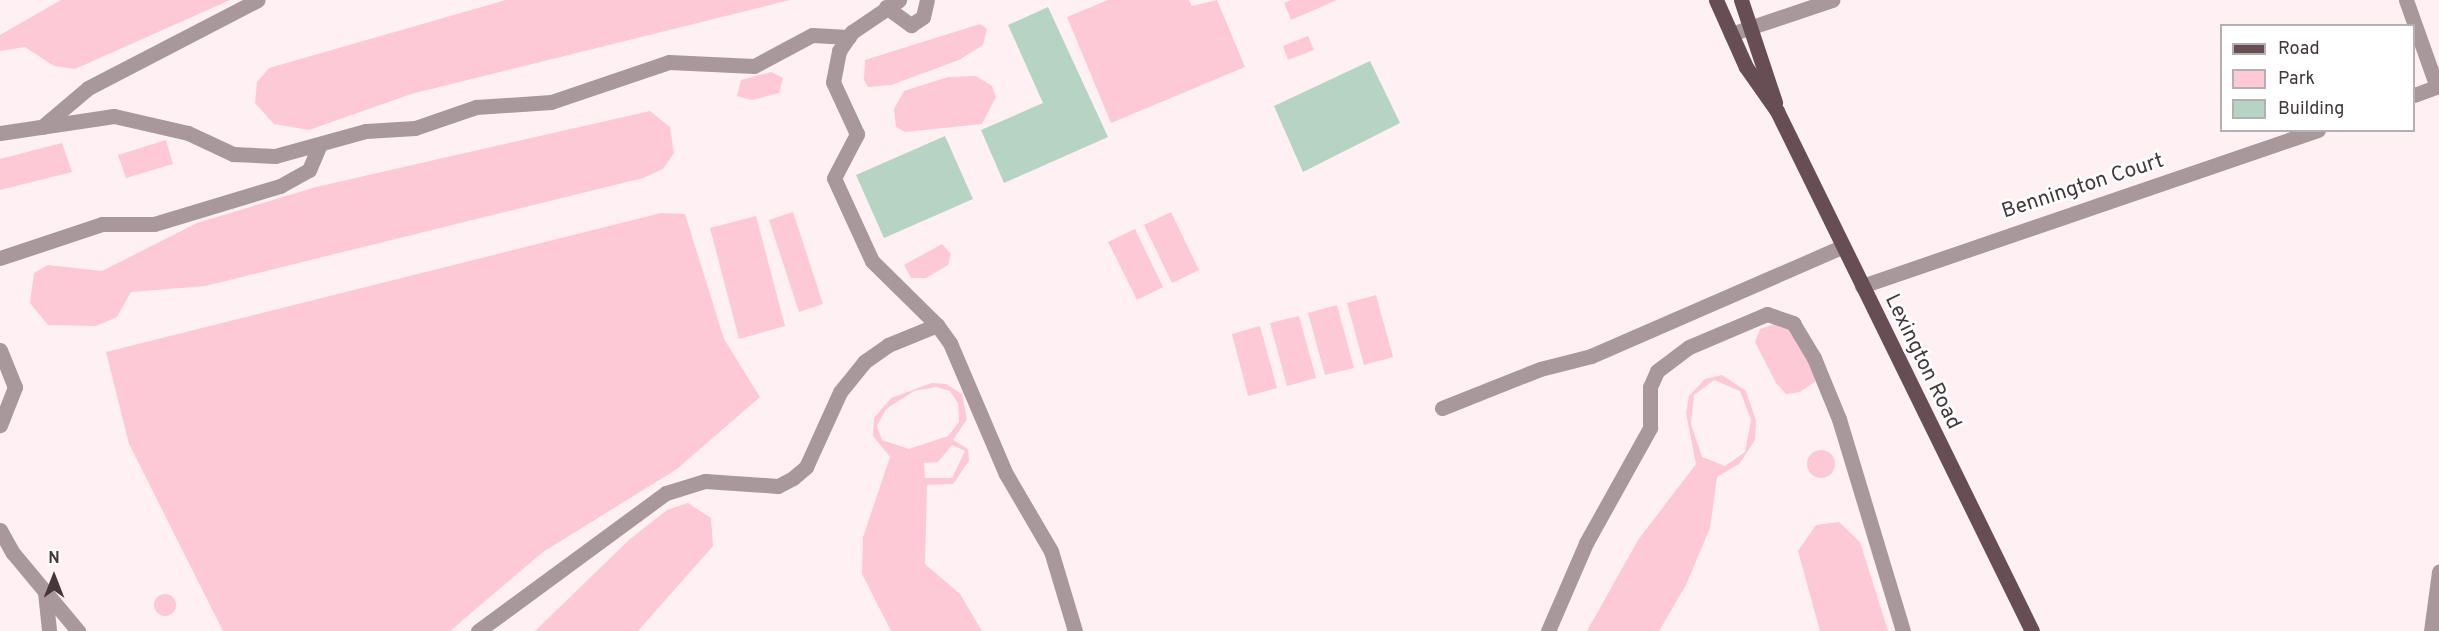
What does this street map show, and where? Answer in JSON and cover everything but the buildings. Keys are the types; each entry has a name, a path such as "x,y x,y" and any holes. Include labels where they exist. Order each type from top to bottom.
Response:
{"main road":[{"name":"Lexington Road","path":"1716,0 1746,67 1777,111"},
{"name":"Lexington Road","path":"1741,0 1752,27 1777,111 2032,631"}],"street":[{"path":"42,128 88,88 258,0"},
{"path":"927,0 923,17 911,25 893,4 849,37 839,51 833,82 857,134 834,178 872,261 937,325 950,343 1006,474 1051,551 1075,631"},
{"path":"1731,34 1832,0"},
{"path":"2406,0 2415,24"},
{"path":"2415,24 2438,86 2415,95"},
{"path":"0,133 114,116 188,134 233,154 275,156 319,147 366,131 415,128 476,107 551,102 669,62 754,66 812,35 849,37"},
{"name":"Bennington Court","path":"1862,286 2312,132"},
{"path":"0,258 42,240 102,224 154,224 289,183 309,170 319,147"},
{"path":"1442,408 1540,369 1591,356 1842,247"},
{"path":"1548,631 1586,543 1650,428 1650,387 1657,371 1689,347 1767,314 1794,323 1814,358 1839,419 1903,631"},
{"path":"478,631 666,494 705,481 778,486 793,478 806,467 840,392 864,362 888,345 937,325"},
{"path":"0,350 15,387 0,425"},
{"path":"0,530 45,592 78,631"},
{"path":"2431,631 2439,572"},
{"path":"45,592 50,631"}],"green space":[{"path":"61,0 230,0 75,69 54,66 25,47 0,51 0,35"},
{"path":"506,0 790,0 411,94 309,130 274,124 255,103 257,82 269,68"},
{"path":"1108,0 1189,0 1192,6 1217,0 1245,67 1111,123 1067,17"},
{"path":"1291,0 1337,0 1291,20 1284,3"},
{"path":"980,24 987,29 983,45 959,60 891,85 868,87 864,80 865,60"},
{"path":"1308,36 1314,50 1288,60 1283,46"},
{"path":"771,72 783,78 779,93 752,100 737,96 741,80"},
{"path":"976,76 992,86 996,97 982,124 905,132 896,127 894,109 904,91 948,77"},
{"path":"650,111 670,127 674,153 663,169 643,178 205,286 131,292 117,317 96,326 48,325 30,303 34,273 48,265 102,271 197,223 316,187"},
{"path":"166,140 173,164 126,178 118,155"},
{"path":"62,143 72,172 0,190 0,159"},
{"path":"793,212 823,304 799,312 769,220"},
{"path":"1171,212 1199,270 1172,283 1144,225"},
{"path":"661,213 685,214 724,339 760,397 677,469 543,552 450,631 223,631 129,444 106,352"},
{"path":"756,216 785,326 739,339 710,228"},
{"path":"1135,229 1163,287 1137,300 1108,242"},
{"path":"942,244 951,254 948,265 926,278 911,278 904,265"},
{"path":"1376,295 1393,357 1364,365 1347,303"},
{"path":"1337,305 1354,368 1325,375 1308,313"},
{"path":"1299,316 1316,378 1287,386 1270,323"},
{"path":"1781,322 1794,332 1814,374 1815,382 1800,392 1786,394 1776,383 1755,342 1760,329"},
{"path":"1260,326 1277,388 1248,396 1232,334"},
{"path":"1722,375 1746,391 1756,421 1755,440 1739,464 1717,477 1710,528 1686,585 1659,631 1587,631 1638,540 1696,464 1686,413 1689,396 1705,379","holes":["1714,380 1740,391 1751,420 1745,452 1725,466 1702,457 1691,424 1694,395"]},
{"path":"932,383 946,384 962,394 967,419 953,440 968,449 969,461 953,484 927,485 925,564 960,594 982,631 891,631 862,574 863,537 890,457 873,436 874,418 891,398","holes":["936,387 950,391 958,403 959,422 948,436 909,449 882,440 877,426 886,409 914,391","952,445 965,451 952,478 925,478 924,463 938,462"]},
{"path":"1821,450 1831,454 1835,464 1831,474 1821,478 1811,474 1807,464 1811,454"},
{"path":"688,503 711,518 713,546 638,631 535,631 630,539 667,510"},
{"path":"1839,522 1860,542 1888,631 1820,631 1798,551 1816,525"},
{"path":"165,594 173,597 176,605 173,613 165,616 157,613 154,605 157,597"}]}
